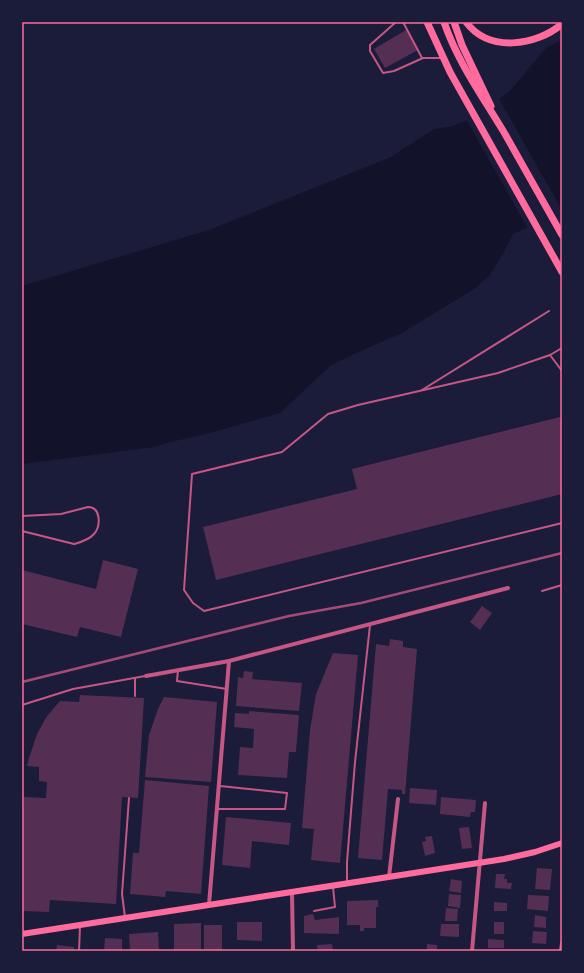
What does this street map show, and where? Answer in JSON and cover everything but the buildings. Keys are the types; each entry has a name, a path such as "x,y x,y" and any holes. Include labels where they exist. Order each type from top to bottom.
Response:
{"highway":[{"path":"427,22 442,58 562,272"},
{"path":"444,22 470,80 504,134 562,235"},
{"path":"454,22 462,45 504,134"},
{"path":"466,22 475,31 489,38 501,42 514,43 537,38 551,32 562,24"}],"main road":[{"path":"22,934 480,863 528,854 562,843"}],"street":[{"path":"146,676 229,661 508,588"},
{"path":"209,905 229,661"},
{"path":"389,877 398,799"},
{"path":"472,951 485,803"},
{"path":"292,892 293,951"},
{"path":"561,951 562,942"}],"lane":[{"path":"396,22 370,45 370,51 383,73 394,71 422,58 442,58"},
{"path":"403,22 422,58"},
{"path":"421,390 549,312"},
{"path":"562,348 550,355 498,372 358,405 328,414 282,452 192,474 184,590 193,603 204,612 562,523"},
{"path":"550,355 562,371"},
{"path":"22,516 61,514 92,507 96,510 99,518 98,526 94,534 82,542 74,544 22,531"},
{"path":"542,591 562,585"},
{"path":"347,884 347,862 355,762 370,624"},
{"path":"178,670 177,681 227,689"},
{"path":"22,705 73,689 146,676"},
{"path":"135,678 135,696"},
{"path":"216,809 285,810 287,793 218,786"},
{"path":"125,918 122,894 128,798"},
{"path":"314,911 335,907 332,885"},
{"path":"79,951 80,925"}],"shaded area":[{"path":"562,40 562,217 526,228 513,234 503,254 489,276 474,289 400,334 331,365 280,413 154,447 22,464 22,286 209,230 391,157 434,129 449,127 466,121 509,92 546,48"}],"pier":[{"path":"498,97 562,210 562,219 528,229 466,119"}],"railway":[{"path":"22,682 289,616 361,603 562,553"}]}
